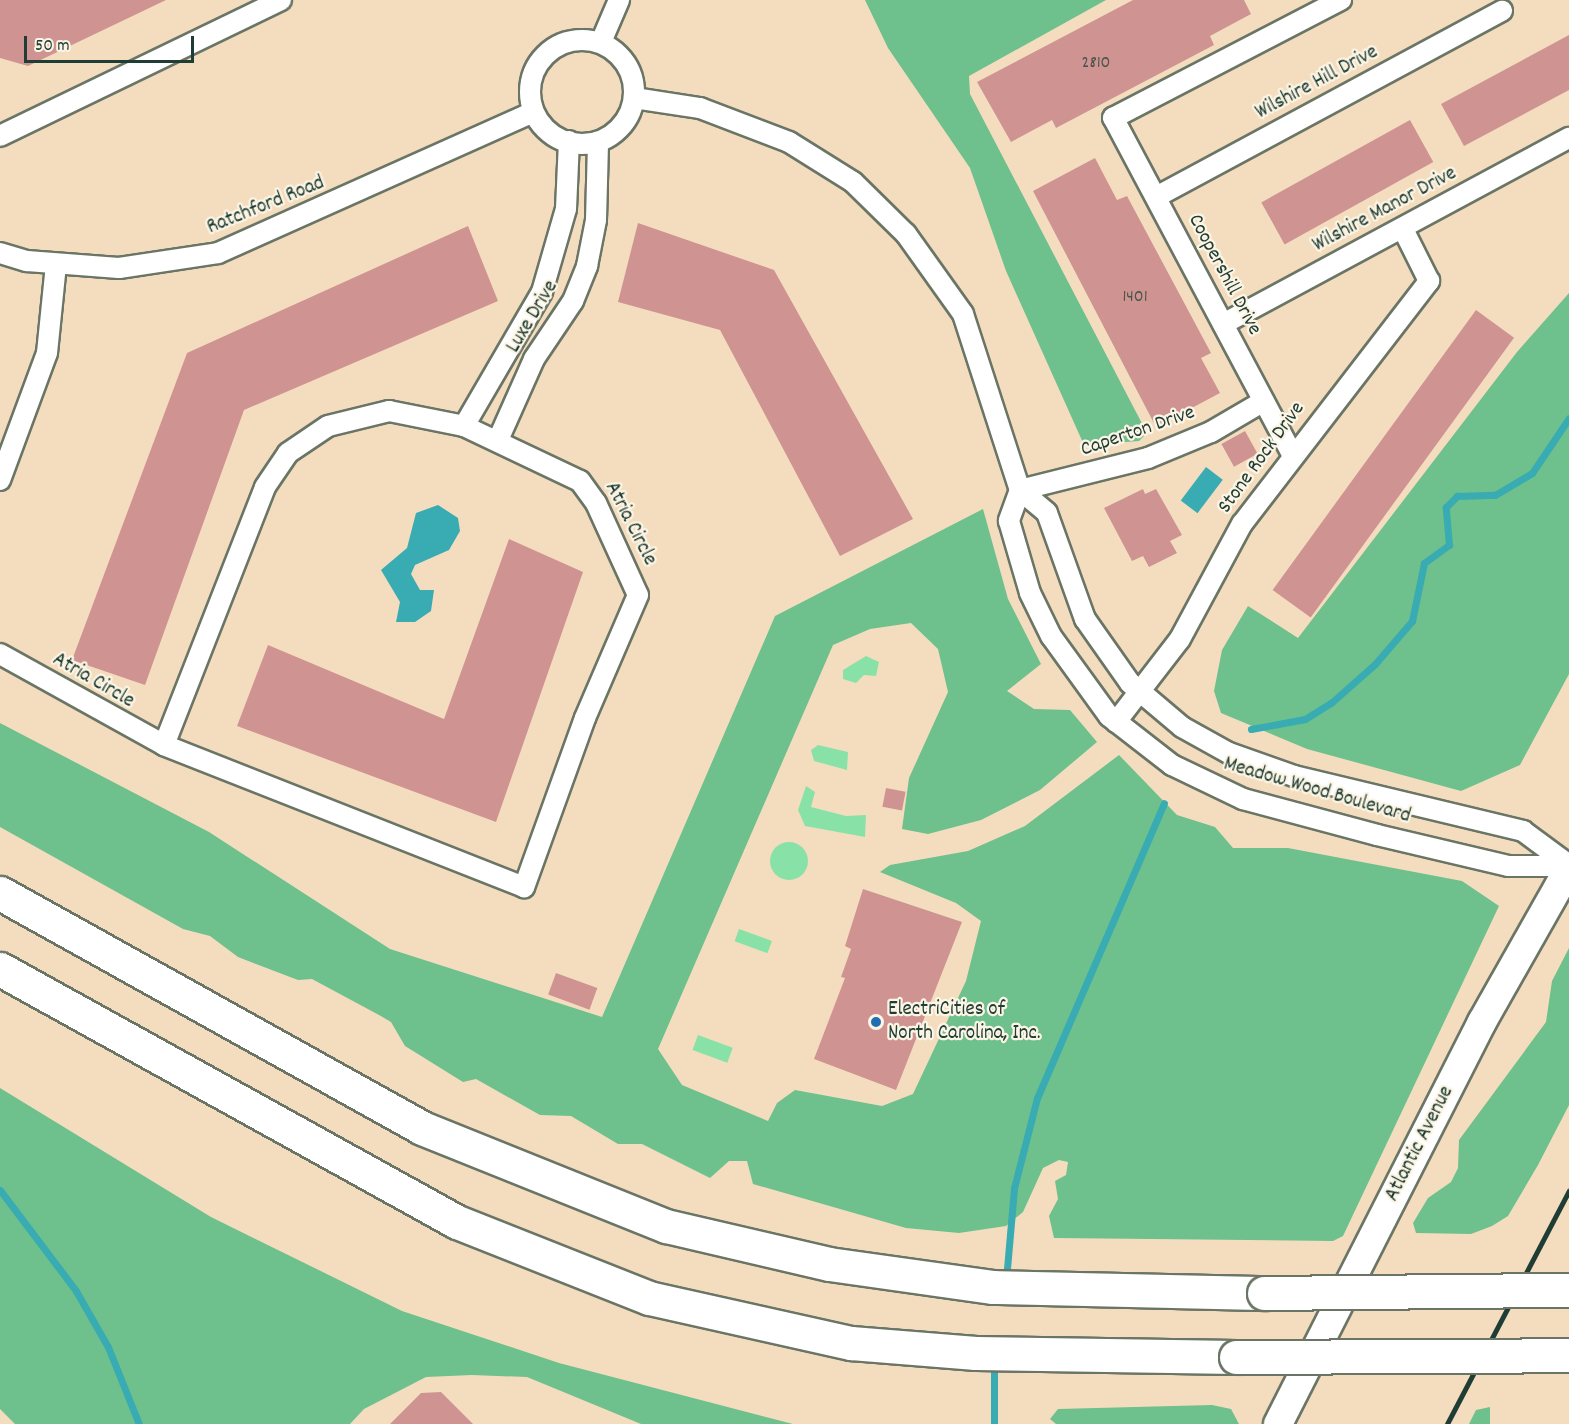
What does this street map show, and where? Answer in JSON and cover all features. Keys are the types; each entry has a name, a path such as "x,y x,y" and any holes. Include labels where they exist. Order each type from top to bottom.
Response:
{"highway":[{"path":"0,893 422,1128 666,1226 829,1264 982,1286 1264,1293 1569,1290"},
{"path":"0,969 457,1222 649,1298 770,1329 882,1346 1236,1357 1569,1355"}],"main road":[{"name":"Atlantic Avenue","path":"1278,1424 1482,1022 1569,866"}],"street":[{"path":"0,136 281,0"},
{"path":"601,42 619,0"},
{"name":"Coopershill Drive","path":"1292,454 1113,118 1341,0"},
{"name":"Wilshire Hill Drive","path":"1156,197 1502,11"},
{"path":"573,40 601,42 626,63 634,98 619,129 598,142 569,141 543,128 533,112 529,94 534,70 544,55 573,40"},
{"path":"634,98 700,108 789,142 853,182 885,211 929,261 963,314 1020,490"},
{"name":"Ratchford Road","path":"0,253 56,264 119,268 218,253 533,112"},
{"name":"Wilshire Manor Drive","path":"1223,324 1569,138"},
{"name":"Luxe Drive","path":"464,426 542,292 566,209 569,141"},
{"name":"Luxe Drive","path":"498,440 534,359 573,301 587,266 596,220 598,142"},
{"name":"Stone Rock Drive","path":"1116,722 1142,693 1180,639 1242,524 1292,454 1430,281 1403,229"},
{"path":"0,480 47,353 56,264"},
{"name":"Caperton Drive","path":"1020,490 1158,454 1264,401"},
{"name":"Atria Circle","path":"0,654 164,745 524,887 585,718 638,595 596,503 580,481 498,440 464,426 389,411 328,426 288,453 265,487 164,745"},
{"name":"Meadow Wood Boulevard","path":"1020,490 1047,513 1085,619 1142,693 1182,727 1229,753 1294,776 1523,831 1569,866 1508,866 1244,799 1172,765 1116,722 1074,669 1030,593 1009,521 1020,490"}],"green space":[{"path":"865,0 1106,0 969,76 970,94 1147,433 1139,441 1084,445 1006,271 970,168 888,48"},
{"path":"1569,293 1569,674 1520,765 1461,791 1307,749 1221,713 1214,691 1222,650 1248,606 1298,638 1517,352"},
{"path":"983,509 1008,599 1041,664 1007,691 1034,709 1070,710 1097,742 1040,790 981,820 928,834 902,829 909,778 948,692 938,649 911,623 870,629 833,645 658,1049 682,1085 768,1121 777,1103 795,1090 882,1106 913,1094 966,981 981,921 956,903 880,872 890,865 968,851 1025,826 1119,755 1177,815 1215,827 1233,848 1288,848 1462,881 1499,906 1343,1236 1333,1241 1054,1238 1049,1216 1058,1199 1055,1181 1066,1175 1068,1162 1059,1160 1043,1168 1023,1212 1006,1226 959,1233 906,1228 753,1184 747,1161 729,1161 710,1178 642,1144 618,1144 571,1116 540,1115 476,1079 463,1082 405,1046 391,1022 379,1015 312,979 298,980 238,957 210,936 183,929 0,827 0,723 209,832 390,949 602,1017 775,616"},
{"path":"866,656 879,662 876,676 864,675 856,683 843,679 843,670"},
{"path":"818,745 848,752 847,770 814,761 811,750"},
{"path":"806,786 815,792 811,807 846,816 866,815 865,837 805,826 798,810"},
{"path":"789,842 803,847 808,861 803,875 789,880 775,875 770,861 775,847"},
{"path":"739,929 772,941 767,953 735,941"},
{"path":"1569,948 1569,1105 1538,1165 1508,1216 1492,1226 1471,1234 1416,1233 1413,1223 1428,1198 1451,1182 1458,1168 1459,1140 1546,1022 1552,981"},
{"path":"698,1035 733,1048 727,1063 693,1050"},
{"path":"0,1088 211,1217 402,1311 559,1363 793,1424 641,1424 527,1377 472,1375 426,1377 364,1409 350,1424 15,1424 0,1409"},
{"path":"1212,1405 1231,1409 1239,1424 1056,1424 1050,1419 1058,1409"},
{"path":"1490,1407 1490,1424 1469,1424 1476,1410"}],"water":[{"path":"1206,467 1223,480 1197,513 1181,501"},
{"path":"438,505 458,518 460,531 449,550 415,565 411,574 420,590 434,590 431,611 415,622 396,622 400,602 381,570 407,548 416,513"}],"building":[{"path":"0,0 166,0 28,66 0,58"},
{"path":"1133,0 1244,0 1251,14 1210,36 1214,45 1056,128 1052,120 1011,142 977,82"},
{"path":"1569,35 1569,90 1464,146 1441,104"},
{"path":"1410,120 1433,162 1285,244 1261,202"},
{"path":"1095,158 1117,200 1127,196 1211,353 1201,358 1220,393 1156,427 1033,191"},
{"path":"638,223 774,270 913,519 840,556 720,330 618,302"},
{"path":"468,226 498,301 244,410 145,685 72,660 187,353"},
{"path":"1476,310 1514,338 1311,618 1273,590"},
{"path":"1245,431 1258,454 1234,467 1221,444"},
{"path":"1143,489 1145,494 1156,489 1182,535 1170,541 1177,553 1149,567 1143,556 1132,561 1104,508"},
{"path":"509,539 583,572 496,822 237,726 268,645 444,719"},
{"path":"886,788 906,792 902,810 882,807"},
{"name":"ElectriCities of North Carolina, Inc.","path":"863,889 962,922 896,1090 814,1059 845,978 841,977 851,949 845,946"},
{"path":"556,973 597,988 589,1010 548,995"},
{"path":"441,1392 473,1424 390,1424 421,1393"}],"waterway":[{"path":"1251,729 1305,719 1331,703 1375,664 1412,621 1424,563 1449,545 1446,507 1457,496 1495,495 1532,473 1569,418"},
{"path":"1006,1280 1014,1188 1037,1098 1164,803"},
{"path":"0,1190 76,1291 108,1347 139,1424"},
{"path":"994,1364 994,1424"}],"railway":[{"path":"1447,1424 1569,1191"}],"place":[{"name":"ElectriCities of North Carolina, Inc.","path":"876,1022"}]}
